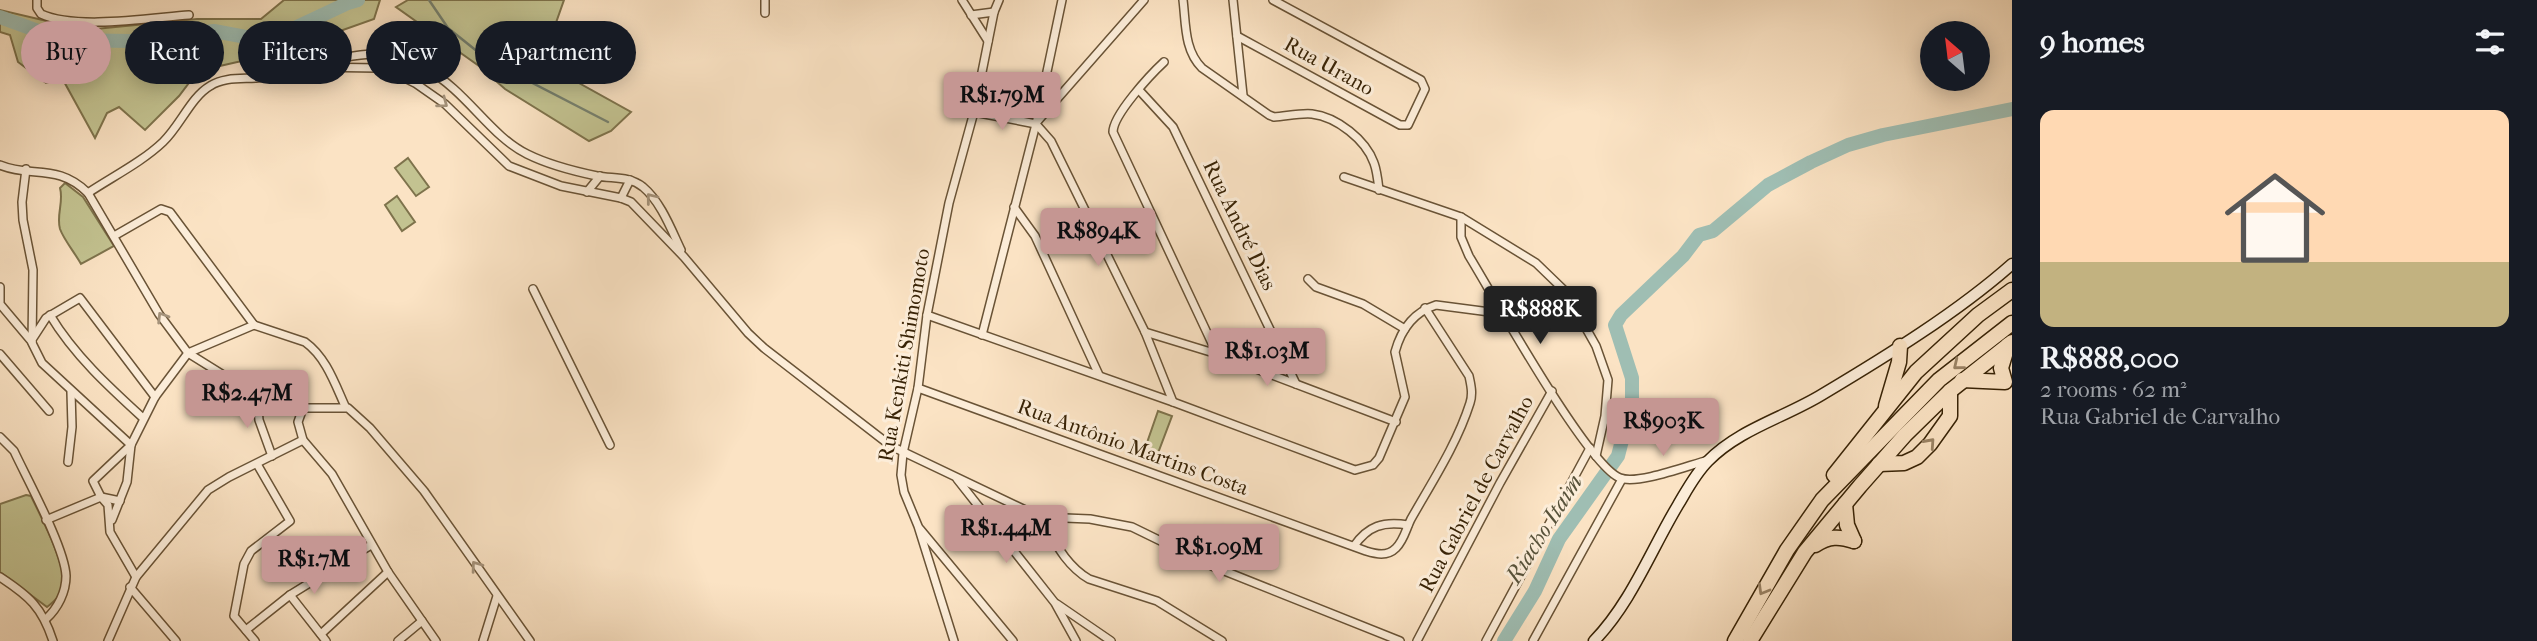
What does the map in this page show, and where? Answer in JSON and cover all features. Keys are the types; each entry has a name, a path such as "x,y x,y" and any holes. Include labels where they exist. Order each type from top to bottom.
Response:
{"highway":[{"path":"1735,641 1787,550 1822,500 1834,476 1885,410 1916,372 1978,315 2012,290"},
{"path":"1822,500 1938,380 2012,324"},
{"path":"1962,380 2005,382 2001,368 2010,344"},
{"path":"1751,641 1805,552 1879,464 1962,380 2010,344"},
{"path":"1885,410 1899,362 1900,346"},
{"path":"1879,464 1904,463 1917,457 1930,444 1950,416 1950,391"},
{"path":"1805,552 1830,538 1854,541 1847,526 1845,504"}],"main road":[{"path":"1594,641 1626,598 1689,486 1709,460 1741,437 1822,395 1900,346 2012,264"}],"street":[{"path":"37,0 38,11 46,16 92,22 189,15"},
{"path":"765,0 765,13"},
{"path":"962,0 988,41"},
{"name":"Rua Kenkiti Shimomoto","path":"954,641 918,526 901,483 903,453 918,388 927,316 949,203 974,112 999,0"},
{"path":"982,335 1036,124 1062,0"},
{"path":"1036,124 1144,0"},
{"path":"1183,0 1191,54 1202,68 1274,117 1311,114 1345,128 1356,136 1370,153 1377,171 1379,190"},
{"path":"1233,0 1243,96"},
{"name":"Rua Urano","path":"1237,36 1404,127 1408,125 1425,89 1421,80 1273,0"},
{"path":"971,15 995,12"},
{"path":"1164,62 1115,120 1113,132 1217,354"},
{"path":"88,193 160,145 174,131 198,95 211,85 238,79"},
{"path":"416,84 445,104 509,166 540,179 621,198 638,208 764,348 903,453 1040,517 1098,520 1132,527 1212,566 1400,641"},
{"path":"448,84 522,152 548,164 630,180 652,197 684,257"},
{"name":"Rua André Dias","path":"1139,90 1173,127 1296,383"},
{"path":"974,112 1036,124 1051,141 1145,332 1172,402"},
{"path":"0,165 9,169 56,173 83,187 159,314 188,353 257,396 303,408 345,406"},
{"path":"26,169 22,202 33,270 32,341"},
{"path":"587,192 600,176"},
{"path":"1344,177 1461,217 1536,263 1565,291 1596,346 1608,380 1605,416 1596,456"},
{"path":"621,198 630,180"},
{"path":"1014,207 1035,236 1099,375"},
{"path":"114,236 161,209 170,212 254,325 313,347 324,362 345,406 370,428 424,491 530,641"},
{"name":"Rua Gabriel de Carvalho","path":"1417,641 1552,391 1463,244 1461,217"},
{"path":"1308,279 1316,287 1363,304 1405,329"},
{"path":"0,287 0,304 32,341 42,363 131,445"},
{"path":"533,289 610,445"},
{"path":"32,341 43,320 80,298 155,397"},
{"path":"927,316 1099,375 1355,470 1373,465 1379,458 1396,422 1405,397 1395,352 1412,319 1425,308 1443,304 1505,314"},
{"name":"Rua Antônio Martins Costa","path":"918,388 1377,555 1386,554 1397,548 1404,539 1408,526 1447,454 1470,401 1469,376 1425,308"},
{"path":"50,315 103,381 143,418"},
{"path":"109,526 127,482 131,445 155,397 188,353 254,325"},
{"path":"1145,332 1217,354 1396,422"},
{"path":"0,354 49,411"},
{"path":"1552,391 1596,456 1618,477 1636,479 1709,460"},
{"path":"68,462 72,427 71,392"},
{"path":"257,396 259,420 272,456"},
{"path":"303,408 298,422 303,440 332,474 371,545 436,641"},
{"path":"0,437 14,451 63,558 66,573 62,594 57,607 46,619"},
{"path":"108,641 136,577 208,490 303,440"},
{"path":"131,445 94,479 101,498 109,509 109,526 113,538 136,577"},
{"path":"1486,641 1590,448"},
{"path":"256,641 234,617 244,564 251,551 290,521 257,464"},
{"path":"954,476 1055,603 1077,641 1089,628"},
{"path":"1533,641 1618,477"},
{"path":"46,520 101,498 120,501"},
{"path":"1040,517 1066,560 1080,574 1157,601 1222,641"},
{"path":"1354,546 1361,536 1373,527 1388,523 1408,526"},
{"path":"918,526 1013,641"},
{"path":"246,630 290,595 371,545"},
{"path":"321,634 388,572"},
{"path":"0,577 24,593 46,619 53,641"},
{"path":"130,587 176,641"},
{"path":"290,595 326,641"},
{"path":"482,641 497,596"},
{"path":"1055,603 1111,641"},
{"path":"398,641 422,621"}],"green space":[{"path":"284,0 380,0 374,19 352,27 352,21 238,21 238,62 224,65 224,21 177,21 261,19"},
{"path":"408,0 564,0 557,21 475,21 475,63 461,53 461,21 416,21 396,7"},
{"path":"0,10 47,21 21,21 21,64 10,35 0,32"},
{"path":"125,26 125,84 188,84 145,130 119,107 107,113 95,138 65,84 111,84 111,27"},
{"path":"499,84 581,84 631,112 611,131 589,141"},
{"path":"408,158 429,187 416,196 395,168"},
{"path":"65,183 83,197 114,246 81,264 60,229 60,188"},
{"path":"397,196 415,222 402,231 385,205"},
{"path":"1158,411 1172,416 1155,461 1142,457"},
{"path":"26,495 31,496 46,527 63,576 60,592 47,607 0,572 0,504"}],"waterway":[{"path":"0,17 63,40 131,41 214,31 267,41 358,0"},
{"path":"429,0 448,28 488,60 608,122"},
{"name":"Riacho Itaim","path":"1504,641 1535,591 1559,539 1618,456 1632,401 1632,378 1615,325 1621,315 1683,256 1699,235 1713,231 1768,185 1811,162 1848,145 1883,135 2012,109"}]}
